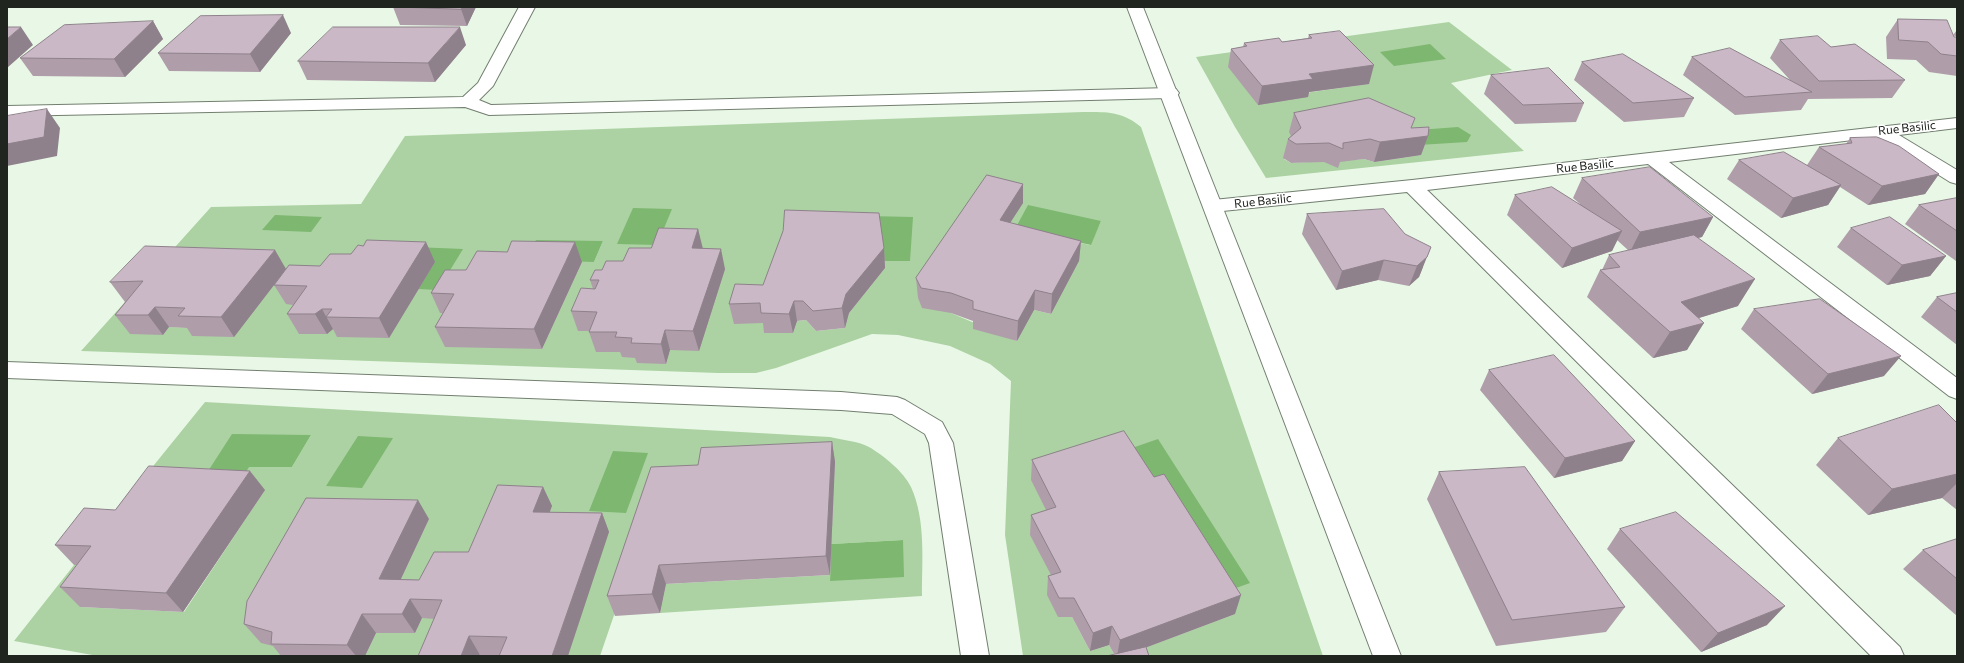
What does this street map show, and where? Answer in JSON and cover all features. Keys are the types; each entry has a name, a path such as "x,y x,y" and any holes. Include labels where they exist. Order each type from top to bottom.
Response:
{"street":[{"path":"467,102 485,86 527,7"},
{"path":"1135,7 1170,93 1387,656"},
{"path":"7,111 467,102 490,110 1170,93"},
{"name":"Rue Basilic","path":"1213,206 1412,186 1957,123"},
{"path":"1880,131 1957,178"},
{"path":"1652,159 1957,390"},
{"path":"1412,186 1890,656"},
{"path":"7,370 841,400 897,406 934,428 941,443 975,656"}],"shaded area":[{"path":"1449,22 1512,70 1451,83 1524,151 1266,178 1235,127 1196,57","holes":["1228,67 1368,84 1304,93","1296,147 1422,147 1421,155 1374,162 1364,159 1291,163 1284,159"]},
{"path":"1430,44 1446,59 1394,66 1380,52"},
{"path":"1083,112 1114,114 1127,118 1141,127 1323,656 1123,656 1235,614 1054,526 1059,591 1058,617 1072,617 1090,651 1109,645 1115,656 1023,656 1005,535 1011,381 990,364 950,346 898,335 872,334 776,368 756,373 718,373 81,351 125,302 157,301 163,335 169,327 198,328 158,266 211,207 361,204 405,136","holes":["913,217 884,261 885,268 849,313 845,328 816,331 806,320 797,321 793,333 764,332 764,323","1101,221 1090,245 1016,229","603,241 594,262 582,262 542,349 463,314 525,261","1079,261 1051,314 1034,310 1017,341 951,313","725,269 670,350 666,364 624,352 604,332"]},
{"path":"1458,127 1471,135 1467,142 1419,145 1418,130"},
{"path":"1028,205 1101,221 1091,245 1015,229"},
{"path":"633,208 672,209 657,245 617,244"},
{"path":"275,215 322,217 311,232 262,230"},
{"path":"822,215 913,217 910,261 884,261"},
{"path":"536,240 603,241 594,262 525,261"},
{"path":"391,246 463,249 438,290 418,289"},
{"path":"205,402 830,437 855,442 869,447 893,464 908,481 916,500 921,527 922,596 660,613 666,584 830,575 830,581 903,540 831,544 835,462 658,487 600,656 568,656 542,531 552,506 479,572 392,598 429,519 288,650 287,656 98,656 14,641 74,565 110,566 80,607 184,612 264,491 103,528","holes":["311,435 292,467 249,467"]},
{"path":"232,434 311,435 292,467 249,467 240,482 201,482"},
{"path":"358,436 393,438 362,488 326,486"},
{"path":"1158,439 1250,583 1222,593 1132,448"},
{"path":"613,451 648,453 626,513 589,511"},
{"path":"903,540 904,577 830,581 831,544"},
{"path":"422,618 439,618 439,656 365,656 376,633 415,633"}],"building":[{"path":"399,7 462,7 461,9"},
{"path":"283,15 250,54 158,53 200,16"},
{"path":"1898,19 1947,20 1954,37 1957,37 1957,56 1941,54 1928,42 1899,40"},
{"path":"153,21 114,59 20,58 64,25"},
{"path":"7,27 21,27 7,39"},
{"path":"333,27 460,27 428,63 298,61"},
{"path":"1340,31 1374,65 1309,74 1313,79 1262,86 1231,49 1247,46 1244,43 1279,38 1282,42 1312,38 1309,35"},
{"path":"1818,36 1831,47 1855,44 1905,80 1819,81 1780,40"},
{"path":"1730,48 1812,92 1745,97 1692,57"},
{"path":"1623,54 1694,98 1633,103 1582,62"},
{"path":"1549,68 1584,103 1523,105 1491,75"},
{"path":"1369,98 1415,118 1411,128 1429,127 1428,136 1380,142 1370,139 1343,143 1343,149 1329,143 1296,144 1288,139 1301,128 1294,113"},
{"path":"47,109 44,137 7,144 7,116"},
{"path":"1877,137 1899,146 1939,174 1882,186 1819,147 1852,143 1850,138"},
{"path":"1784,152 1841,185 1793,198 1739,160"},
{"path":"1650,167 1713,217 1640,232 1582,178"},
{"path":"987,175 1023,184 1000,220 1081,241 1052,294 1035,290 1018,321 973,309 973,301 951,293 921,288 916,278"},
{"path":"1552,187 1622,231 1572,248 1515,195"},
{"path":"1957,198 1957,231 1919,205"},
{"path":"1384,209 1405,234 1431,247 1427,257 1417,266 1384,260 1342,271 1307,214"},
{"path":"785,210 879,213 884,248 846,294 842,308 813,311 803,301 794,301 789,314 761,313 760,303 729,304 735,284 763,285 783,231"},
{"path":"1890,217 1946,256 1902,265 1851,228"},
{"path":"659,228 698,229 692,248 721,249 693,331 665,330 661,344 631,343 632,338 615,337 617,332 589,332 597,312 571,311 581,288 595,289 599,280 590,280 595,270 602,270 606,261 623,261 629,248 651,248"},
{"path":"1694,235 1755,279 1681,302 1704,323 1670,332 1600,270 1620,267 1609,255"},
{"path":"367,240 426,242 379,318 326,317 332,309 322,309 315,314 287,314 307,286 274,285 289,265 320,266 330,254 351,254 358,245 363,246"},
{"path":"512,241 575,242 534,329 435,327 454,294 431,293 445,270 466,270 477,251 507,252"},
{"path":"145,246 275,250 221,317 178,316 185,308 155,307 148,315 115,315 143,281 110,282"},
{"path":"1957,293 1957,312 1937,297"},
{"path":"1820,299 1901,356 1828,374 1754,309"},
{"path":"1554,355 1635,441 1565,458 1489,370"},
{"path":"1939,405 1957,423 1957,474 1892,489 1838,438"},
{"path":"1124,431 1154,477 1164,474 1241,595 1120,640 1112,626 1093,633 1074,598 1059,598 1048,576 1061,572 1031,515 1056,507 1032,460"},
{"path":"832,442 826,556 659,565 652,594 607,596 651,467 698,465 701,448"},
{"path":"149,466 250,471 166,593 60,587 91,546 55,545 84,508 115,510"},
{"path":"1525,467 1625,607 1512,620 1439,472"},
{"path":"498,485 543,487 533,512 602,513 552,656 499,656 507,637 469,636 461,656 418,656 442,600 410,599 402,614 362,614 347,645 271,644 272,632 244,624 247,601 306,498 418,500 379,579 419,580 434,552 468,552"},
{"path":"1676,512 1785,606 1718,633 1620,529"},
{"path":"1957,539 1957,579 1923,550"},
{"path":"1146,647 1149,656 1107,656"}]}
